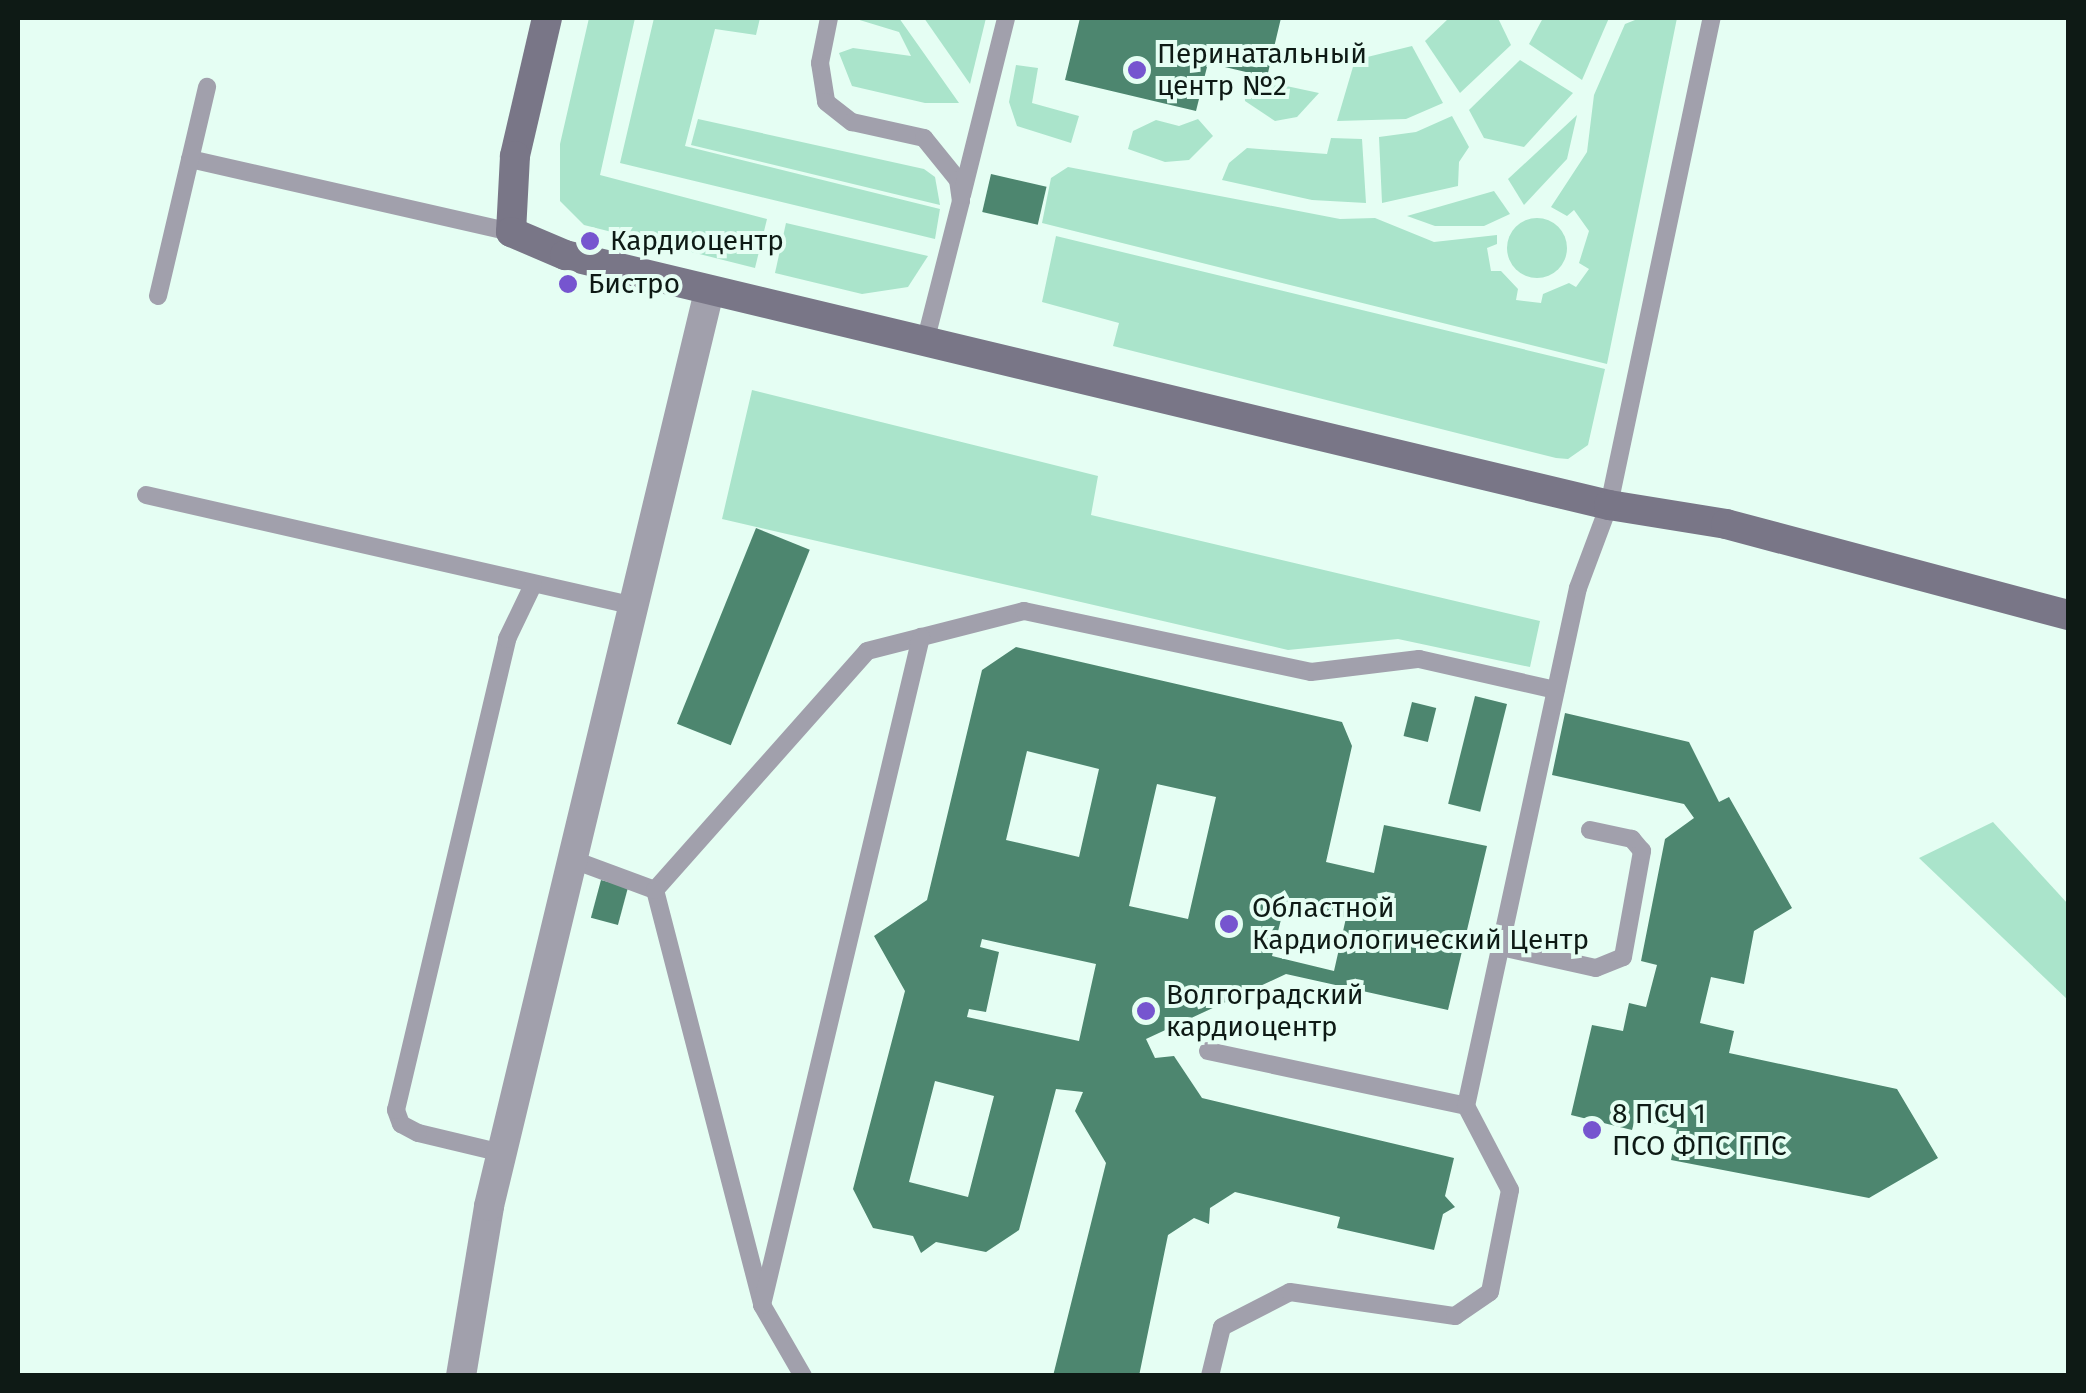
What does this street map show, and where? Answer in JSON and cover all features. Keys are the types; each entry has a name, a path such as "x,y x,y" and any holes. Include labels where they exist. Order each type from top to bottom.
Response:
{"street":[{"path":"547,18 514,156 511,232 565,255 1610,505 1726,524 2068,615"},
{"path":"462,1376 502,1152 709,292"}],"lane":[{"path":"829,18 820,63 826,102 852,122 924,138 937,148 958,180 961,201"},
{"path":"925,342 1006,18"},
{"path":"1210,1376 1222,1327 1290,1292 1455,1316 1490,1292 1510,1190 1466,1106 1578,588 1610,505 1712,18"},
{"path":"158,296 207,87"},
{"path":"190,159 511,232"},
{"path":"146,496 633,606"},
{"path":"502,1152 418,1133 401,1124 396,1110 507,639 533,584"},
{"path":"655,890 868,651 1024,611 1311,672 1419,659 1556,690"},
{"path":"762,1305 921,637"},
{"path":"1500,948 1596,968 1622,957 1642,851 1632,839 1590,830"},
{"path":"571,859 655,890"},
{"path":"655,890 762,1305 803,1376"},
{"path":"1208,1050 1466,1106"}],"green space":[{"path":"589,18 635,18 600,175 767,219 755,268 584,225 560,201 560,144"},
{"path":"654,18 760,18 756,35 715,29 685,146 940,209 935,239 620,163"},
{"path":"853,18 899,18 959,103 925,103 852,86 839,53 853,48 911,56 899,32"},
{"path":"924,18 986,18 970,84"},
{"path":"1449,18 1498,18 1511,45 1460,93 1425,41"},
{"path":"1543,18 1609,18 1582,80 1529,44"},
{"path":"1640,18 1677,18 1607,364 1042,223 1051,178 1068,167 1340,219 1375,218 1434,242 1497,235 1497,244 1487,248 1491,271 1501,271 1518,289 1516,300 1541,303 1543,294 1569,283 1576,287 1589,269 1579,263 1589,231 1574,210 1567,216 1551,207 1587,152 1594,95 1625,24"},
{"path":"1412,46 1443,103 1406,119 1337,121 1355,60"},
{"path":"1520,60 1573,93 1524,147 1484,138 1469,110"},
{"path":"1016,65 1038,68 1032,103 1079,116 1071,143 1017,126 1009,102"},
{"path":"1244,77 1319,93 1297,117 1275,121 1245,101"},
{"path":"1577,115 1567,159 1524,205 1508,179"},
{"path":"1452,116 1469,147 1459,162 1458,186 1382,203 1379,137 1416,132"},
{"path":"698,119 924,169 935,177 940,205 691,145"},
{"path":"1198,119 1213,136 1189,160 1165,162 1128,149 1133,131 1156,120 1179,126"},
{"path":"1331,138 1362,139 1366,203 1312,200 1222,180 1229,163 1247,148 1327,154"},
{"path":"1494,191 1510,214 1484,226 1435,226 1407,216"},
{"path":"1537,218 1558,227 1567,248 1558,269 1537,278 1516,269 1507,248 1516,227"},
{"path":"786,223 928,256 908,287 862,294 775,273"},
{"path":"1056,236 1605,369 1588,445 1568,459 1556,458 1113,346 1119,323 1042,302"},
{"path":"752,390 1098,476 1091,515 1540,621 1530,667 1398,639 1288,650 722,519"},
{"path":"1993,822 2068,904 2068,1000 1919,858"}],"building":[{"name":"Перинатальный центр №2","path":"1080,18 1281,18 1267,77 1208,63 1196,111 1065,80"},
{"path":"991,174 1047,187 1038,225 982,212"},
{"path":"756,528 810,550 731,745 677,724"},
{"name":"Волгоградский кардиоцентр","path":"1016,647 1342,722 1352,746 1326,862 1374,873 1384,825 1487,846 1448,1010 1286,974 1146,1039 1155,1058 1174,1056 1202,1098 1454,1158 1445,1196 1455,1207 1443,1214 1434,1250 1337,1228 1340,1217 1235,1192 1210,1208 1209,1224 1194,1218 1168,1235 1139,1376 1053,1376 1106,1163 1075,1111 1083,1092 1056,1089 1019,1230 986,1252 936,1242 921,1253 913,1236 873,1228 853,1189 905,991 874,936 927,900 982,670","holes":["1027,751 1099,769 1079,857 1006,840","1157,784 1216,797 1188,919 1129,906","1285,903 1346,918 1334,971 1272,956","982,939 1096,964 1079,1041 967,1017 969,1009 986,1012 999,952 980,947","935,1081 994,1096 968,1197 909,1182"]},
{"path":"1475,696 1507,704 1480,812 1448,804"},
{"path":"1412,702 1436,708 1428,742 1404,736"},
{"path":"1565,713 1689,742 1719,802 1729,797 1792,908 1754,931 1744,984 1711,977 1700,1023 1734,1031 1729,1053 1897,1089 1938,1158 1869,1198 1671,1160 1677,1129 1635,1119 1632,1130 1571,1115 1592,1025 1623,1031 1629,1003 1646,1007 1657,965 1641,961 1665,839 1694,818 1684,804 1552,775"},
{"path":"601,880 628,887 618,925 591,918"}],"place":[{"name":"Перинатальный центр №2","path":"1137,70"},
{"name":"Кардиоцентр","path":"590,241"},
{"name":"Бистро","path":"568,284"},
{"name":"Областной Кардиологический Центр","path":"1229,924"},
{"name":"Волгоградский кардиоцентр","path":"1146,1011"},
{"name":"8 ПСЧ 1 ПСО ФПС ГПС","path":"1592,1130"}]}
